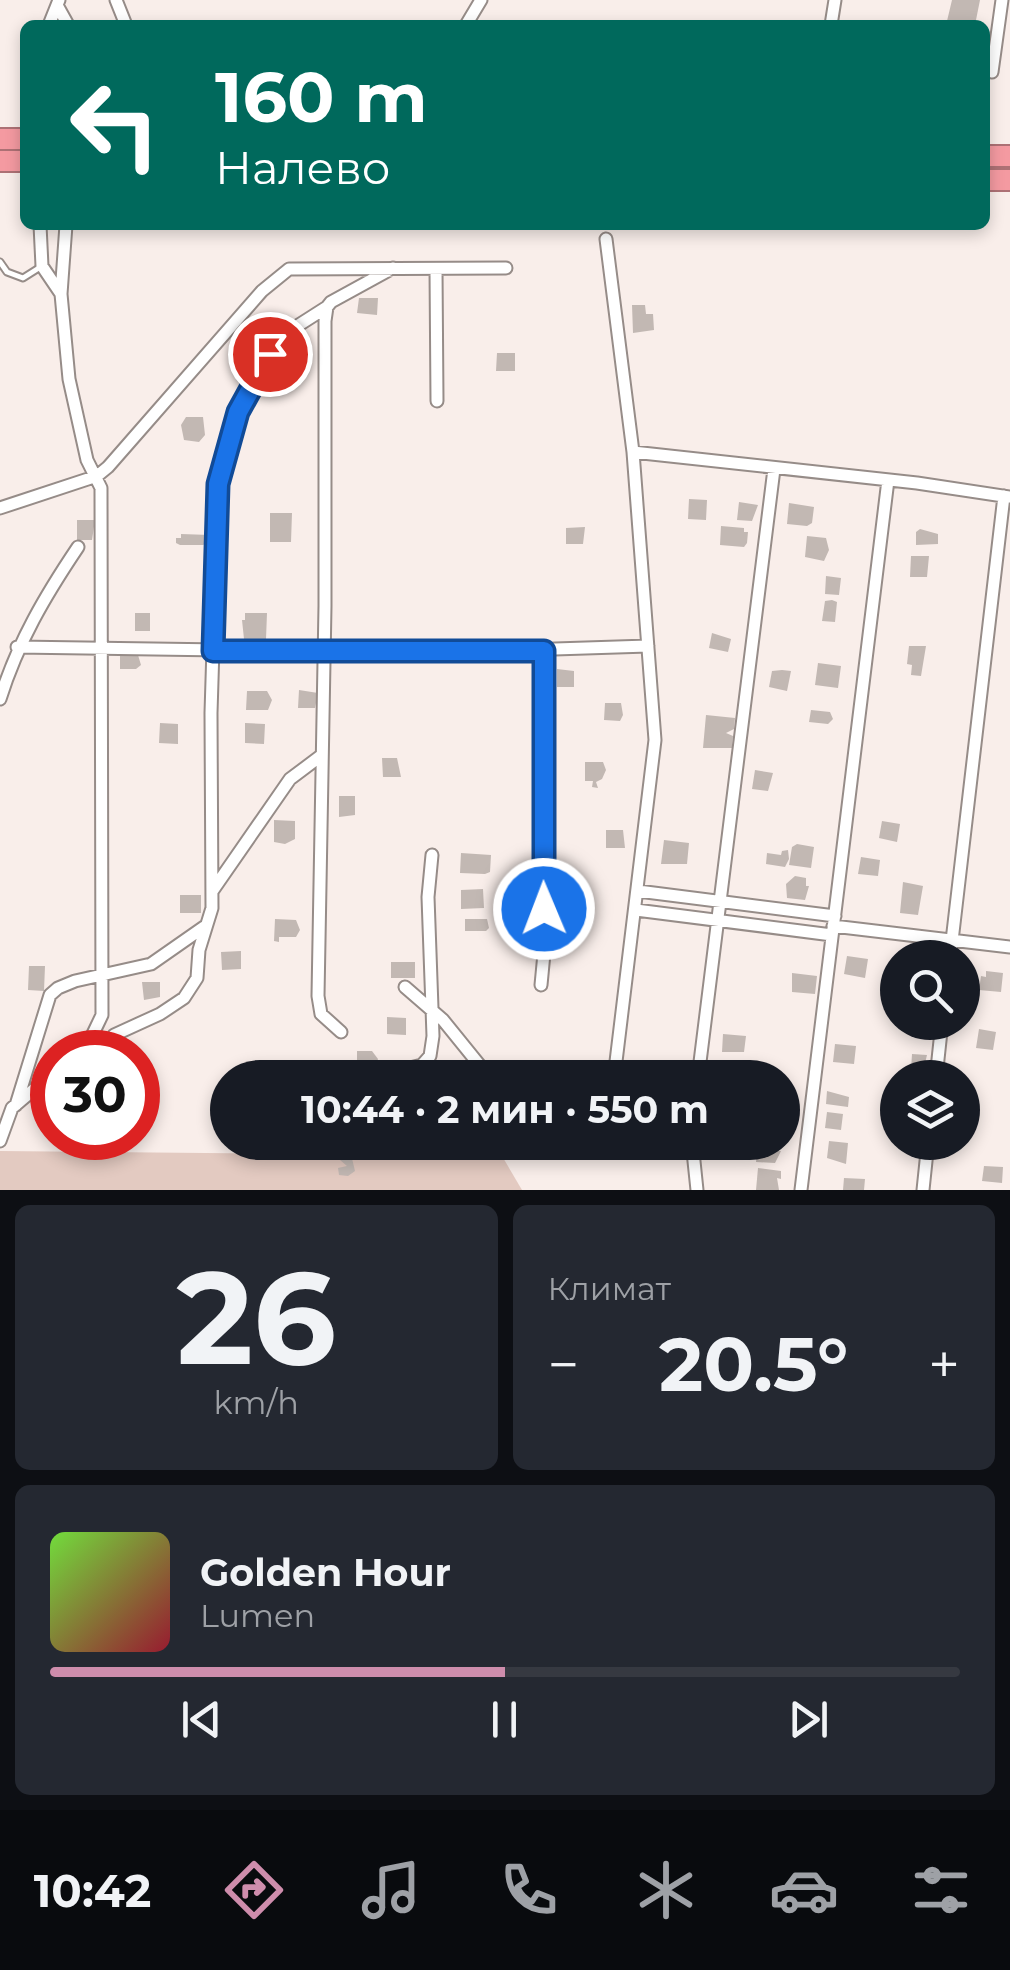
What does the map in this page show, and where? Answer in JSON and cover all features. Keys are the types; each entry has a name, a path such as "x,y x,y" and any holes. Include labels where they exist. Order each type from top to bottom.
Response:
{"street":[{"path":"992,72 1002,0"},
{"path":"40,230 42,266 61,294"},
{"path":"66,230 61,294 69,378 87,460 101,488 101,974 100,1024 95,1030"},
{"path":"606,239 634,452 655,740 616,1060"},
{"path":"0,508 98,476 279,274 298,267 506,268"},
{"path":"16,1105 50,995 58,988 101,974 151,964 210,919 218,484 238,412 280,337 393,268"},
{"path":"436,269 437,401"},
{"path":"327,306 318,1006 341,1032"},
{"path":"634,452 1007,496 952,940 636,910"},
{"path":"700,1060 774,469"},
{"path":"801,1190 888,480"},
{"path":"0,699 17,647 46,594 78,548"},
{"path":"17,647 544,651 648,646"},
{"path":"541,985 545,944 544,651"},
{"path":"212,890 290,779 322,755"},
{"path":"426,1060 430,1056 434,1010 428,897 432,855"},
{"path":"638,891 720,901 833,926"},
{"path":"125,1030 160,1014 192,989 204,927"},
{"path":"980,943 1010,947"},
{"path":"406,987 434,1010 472,1060"},
{"path":"0,1141 7,1117 30,1093"},
{"path":"694,1160 698,1190"},
{"path":"922,1190 926,1160"}],"lane":[{"path":"0,262 7,272 23,278 42,266"}],"shaded area":[{"path":"0,1151 30,1151 30,1160 160,1160 160,1153 210,1153 210,1160 504,1160 522,1190 0,1190"}],"building":[{"path":"952,0 980,0 976,20 947,20"},
{"path":"359,298 378,298 377,315 357,313"},
{"path":"632,305 645,305 646,314 653,314 654,330 633,333"},
{"path":"497,353 515,353 515,371 496,371"},
{"path":"186,417 203,417 205,435 199,442 184,440 181,425"},
{"path":"689,499 707,500 706,520 688,519"},
{"path":"739,502 758,505 752,521 737,520"},
{"path":"789,503 814,507 812,523 787,524"},
{"path":"270,513 292,513 291,542 270,542"},
{"path":"77,520 95,520 92,540 77,540"},
{"path":"721,526 744,528 748,532 744,547 720,545"},
{"path":"585,527 583,544 566,544 566,528"},
{"path":"920,529 938,534 938,544 916,545 916,532"},
{"path":"181,534 210,535 210,542 180,545 176,538 181,538"},
{"path":"807,536 826,538 829,550 824,561 805,557"},
{"path":"911,556 929,556 927,577 910,577"},
{"path":"826,576 841,578 839,595 825,594"},
{"path":"825,601 837,602 835,622 822,621"},
{"path":"135,613 150,613 150,631 135,631"},
{"path":"245,613 267,613 266,639 244,639"},
{"path":"712,633 731,639 728,652 709,648"},
{"path":"909,646 926,646 921,676 911,675 912,665 907,664"},
{"path":"120,655 138,655 141,665 120,669"},
{"path":"818,663 841,666 838,688 815,685"},
{"path":"557,669 574,671 574,687 557,687"},
{"path":"772,671 791,671 787,691 769,687"},
{"path":"299,690 318,693 315,708 298,708"},
{"path":"247,691 267,691 272,700 268,710 246,710"},
{"path":"605,703 621,703 620,721 604,720"},
{"path":"811,710 830,712 833,719 828,724 809,722"},
{"path":"706,715 735,718 734,729 726,733 733,736 732,748 703,748"},
{"path":"160,723 178,724 178,744 159,743"},
{"path":"245,723 265,724 264,744 245,743"},
{"path":"382,758 397,758 401,777 383,777"},
{"path":"585,762 603,762 606,770 596,782 598,788 592,787 593,781 585,781"},
{"path":"755,770 773,773 768,791 752,789"},
{"path":"339,796 355,796 355,815 339,817"},
{"path":"274,820 295,821 295,839 285,844 274,842"},
{"path":"882,821 900,824 897,842 879,838"},
{"path":"606,830 623,830 625,848 606,848"},
{"path":"664,840 689,843 687,864 661,864"},
{"path":"792,847 814,847 811,868 789,865"},
{"path":"788,850 785,867 766,864 767,853 781,855"},
{"path":"461,853 491,855 490,872 460,873"},
{"path":"861,857 880,860 878,876 858,874"},
{"path":"795,876 806,878 809,886 805,900 787,898 786,884"},
{"path":"903,882 923,886 918,915 900,913"},
{"path":"483,889 484,908 461,909 461,890"},
{"path":"180,895 201,895 201,913 180,913"},
{"path":"525,895 535,895 535,916 515,916 515,906 525,906"},
{"path":"557,900 576,901 573,941 557,941 557,921 565,921 565,916 557,916"},
{"path":"275,919 296,920 300,930 296,937 279,937 279,942 274,941"},
{"path":"465,919 487,919 489,928 465,931"},
{"path":"526,919 532,921 532,942 516,942 516,928 507,929 507,921 519,920 519,926 524,926"},
{"path":"241,951 241,969 222,970 221,952"},
{"path":"847,956 868,959 865,978 844,974"},
{"path":"391,962 415,962 415,978 391,978"},
{"path":"29,966 45,966 44,991 28,990"},
{"path":"986,971 1003,973 1001,992 980,990 981,976 986,977"},
{"path":"792,973 817,976 815,994 792,992"},
{"path":"142,982 160,982 160,997 144,1000"},
{"path":"387,1017 406,1018 406,1035 387,1034"},
{"path":"980,1029 996,1032 993,1050 976,1048"},
{"path":"723,1034 746,1036 744,1052 722,1052"},
{"path":"835,1044 856,1046 854,1064 833,1062"},
{"path":"357,1051 372,1051 378,1059 378,1060 357,1060"},
{"path":"912,1054 927,1055 926,1060 912,1060"},
{"path":"827,1091 849,1097 848,1107 826,1104"},
{"path":"827,1112 843,1114 841,1130 825,1128"},
{"path":"829,1141 848,1143 846,1164 827,1158"},
{"path":"340,1160 352,1160 355,1171 348,1176 339,1175 338,1168 347,1166"},
{"path":"984,1166 1003,1167 1002,1183 982,1181"},
{"path":"758,1168 781,1171 781,1179 777,1178 779,1190 756,1190"},
{"path":"844,1178 865,1179 864,1190 843,1190"}],"route":[{"path":"270,354 238,412 218,484 213,651 544,651 544,909"}]}
